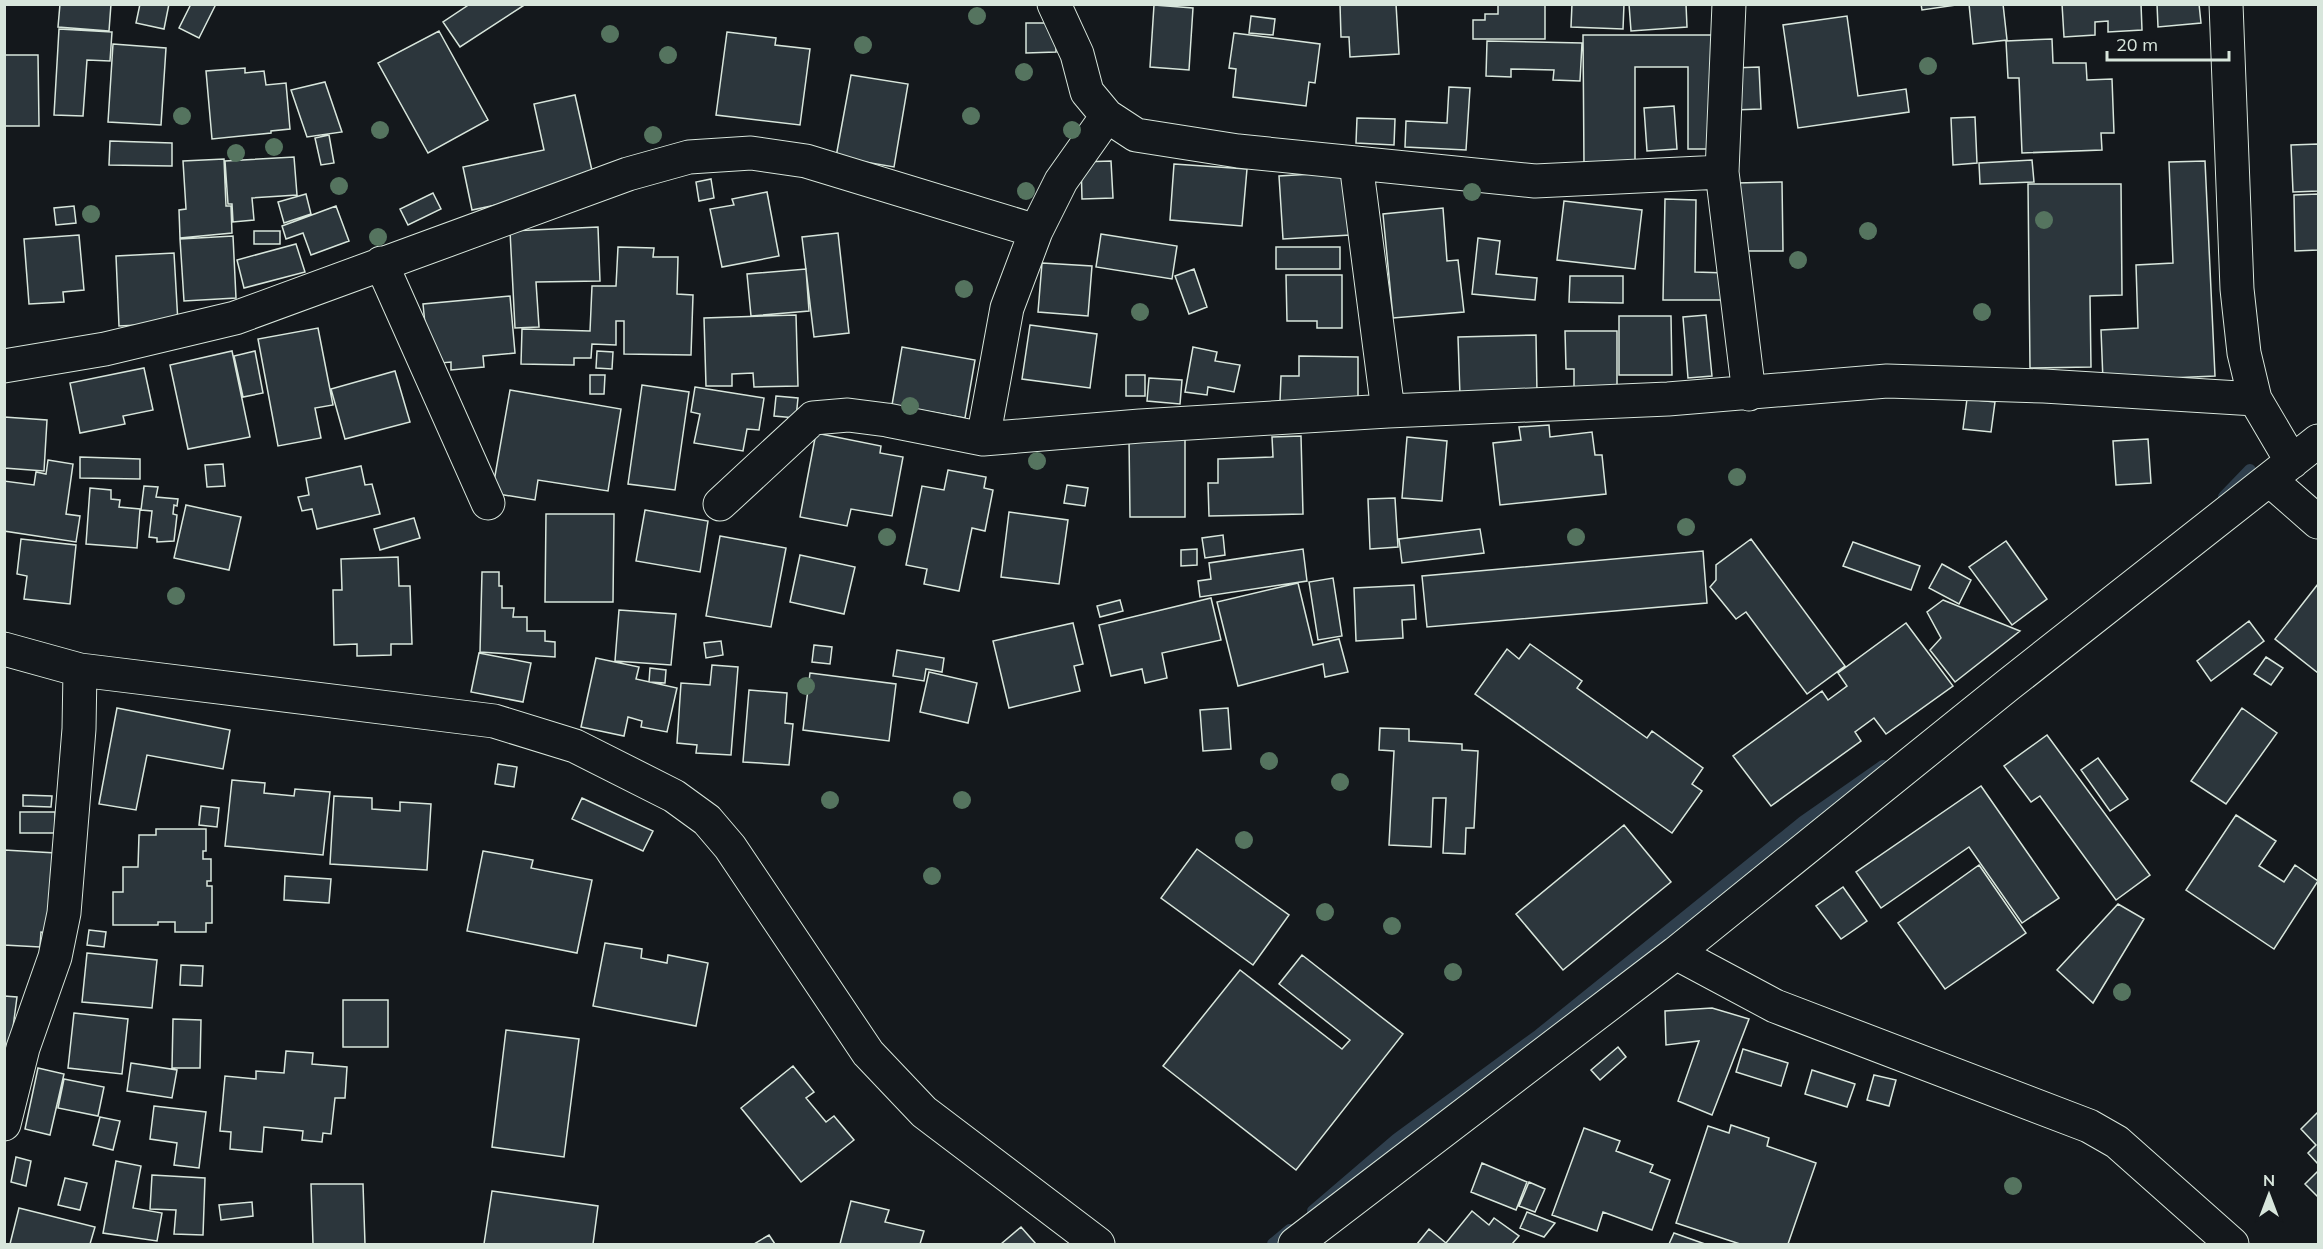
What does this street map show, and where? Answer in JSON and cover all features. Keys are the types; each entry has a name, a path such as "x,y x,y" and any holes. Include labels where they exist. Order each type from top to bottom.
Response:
{"street":[{"path":"1054,4 1077,54 1087,92 1107,116 1136,135 1238,151 1535,181 1722,171"},
{"path":"1729,4 1722,171 1749,394"},
{"path":"2226,4 2237,289 2244,353 2255,399 2281,471 2319,522"},
{"path":"983,439 1007,308 1036,231 1061,181 1107,116"},
{"path":"4,366 105,349 235,318 628,174 689,157 751,153 806,161 1036,231"},
{"path":"1356,164 1388,411"},
{"path":"381,263 488,503"},
{"path":"720,504 813,418 848,415 887,420 983,439 1140,426 1388,411 1749,394 1887,381 2044,386 2255,399"},
{"path":"1295,1245 1676,953 2008,685 2319,441"},
{"path":"4,649 80,669 494,720 575,746 674,796 707,820 730,847 868,1053 924,1113 1098,1245"},
{"path":"4,1124 23,1048 55,957 64,913 79,729 80,669"},
{"path":"1676,953 1775,1006 2089,1126 2117,1142 2232,1245"}],"building":[{"path":"60,4 111,4 109,31 58,27"},
{"path":"140,4 169,4 164,29 136,23"},
{"path":"191,4 216,4 199,38 179,28"},
{"path":"470,4 526,4 460,47 443,22"},
{"path":"1340,4 1396,4 1399,54 1350,57 1349,37 1341,37"},
{"path":"1498,4 1545,4 1545,39 1473,39 1473,20 1485,20 1485,14 1498,14"},
{"path":"1572,4 1624,4 1623,29 1571,27"},
{"path":"1629,4 1686,4 1687,27 1631,31"},
{"path":"1921,4 1963,4 1922,10"},
{"path":"1969,4 2003,4 2007,40 1973,44"},
{"path":"2062,4 2141,4 2142,30 2108,32 2108,21 2095,22 2095,35 2064,37"},
{"path":"2157,4 2199,4 2201,23 2158,27"},
{"path":"1154,5 1193,8 1189,70 1150,67"},
{"path":"1251,16 1275,19 1273,35 1249,33"},
{"path":"1847,16 1858,96 1906,89 1909,112 1798,128 1783,25"},
{"path":"1026,23 1056,23 1056,52 1026,53"},
{"path":"59,29 112,32 110,61 87,60 83,116 54,115"},
{"path":"439,31 488,120 428,153 378,63"},
{"path":"727,32 776,38 775,45 810,49 800,125 716,115"},
{"path":"1234,33 1320,44 1315,83 1309,82 1306,106 1233,97 1236,69 1229,68"},
{"path":"1583,35 1719,35 1720,149 1688,149 1688,67 1635,67 1635,164 1584,165"},
{"path":"2052,39 2053,63 2086,63 2087,80 2112,79 2114,133 2101,133 2102,150 2022,153 2019,78 2008,78 2006,41"},
{"path":"1487,41 1582,43 1580,81 1553,80 1554,70 1511,69 1511,77 1486,76"},
{"path":"113,44 166,48 161,125 108,122"},
{"path":"4,55 38,55 39,126 4,126"},
{"path":"1759,67 1761,109 1733,110 1731,68"},
{"path":"245,68 245,73 264,71 266,85 286,83 290,129 212,139 206,71"},
{"path":"851,75 908,84 894,167 836,157"},
{"path":"325,82 342,132 307,137 291,90"},
{"path":"1449,87 1470,88 1466,150 1405,147 1406,121 1447,123"},
{"path":"575,95 595,184 472,210 463,167 544,150 534,104"},
{"path":"1674,106 1677,149 1647,151 1644,108"},
{"path":"1975,117 1977,163 1953,165 1951,118"},
{"path":"1357,118 1395,119 1394,145 1356,143"},
{"path":"329,135 334,163 321,165 315,138"},
{"path":"110,141 172,143 172,166 109,165"},
{"path":"2318,144 2318,191 2293,192 2291,145"},
{"path":"294,157 297,195 252,198 254,220 233,222 232,204 228,204 225,161"},
{"path":"224,159 226,206 231,206 232,233 180,238 179,210 186,209 183,161"},
{"path":"2032,160 2034,182 1980,184 1979,163"},
{"path":"1111,161 1113,198 1082,199 1081,162"},
{"path":"2205,161 2215,376 2103,381 2101,330 2138,328 2136,265 2173,263 2169,162"},
{"path":"1174,164 1247,169 1242,226 1170,220"},
{"path":"1347,172 1350,235 1283,239 1279,176"},
{"path":"711,179 714,198 699,201 696,182"},
{"path":"1782,182 1783,251 1737,251 1736,183"},
{"path":"2028,184 2121,184 2122,295 2090,296 2091,367 2030,368"},
{"path":"767,192 779,256 722,267 710,209 734,205 732,199"},
{"path":"433,193 441,209 408,225 400,209"},
{"path":"306,194 311,214 284,223 278,202"},
{"path":"2318,194 2318,250 2295,251 2294,195"},
{"path":"1665,199 1696,200 1695,272 1727,273 1727,300 1663,300"},
{"path":"1564,201 1642,210 1635,269 1557,260"},
{"path":"74,206 76,223 56,225 54,208"},
{"path":"336,206 349,241 311,255 303,233 286,239 282,226"},
{"path":"1443,208 1447,261 1458,260 1464,312 1393,318 1383,214"},
{"path":"598,227 600,281 536,282 539,327 515,328 510,231"},
{"path":"254,231 280,231 280,244 254,244"},
{"path":"838,233 849,333 814,337 802,237"},
{"path":"1101,234 1177,246 1172,279 1096,267"},
{"path":"79,235 84,290 63,292 64,302 29,304 24,239"},
{"path":"233,236 236,298 184,301 180,239"},
{"path":"1478,238 1500,241 1496,274 1537,278 1535,300 1472,294"},
{"path":"296,244 305,272 244,288 237,260"},
{"path":"618,247 654,248 653,257 678,257 677,294 693,295 691,355 624,354 624,321 616,321 616,345 592,344 591,358 574,358 574,365 521,364 522,329 590,331 592,286 616,286"},
{"path":"1276,247 1340,247 1340,269 1276,269"},
{"path":"174,253 178,323 119,326 116,256"},
{"path":"1042,263 1092,266 1088,316 1038,312"},
{"path":"806,269 809,311 751,316 747,274"},
{"path":"1194,269 1207,307 1189,314 1175,276"},
{"path":"1286,275 1342,275 1342,328 1317,328 1317,321 1287,321"},
{"path":"1570,276 1623,276 1623,303 1569,302"},
{"path":"510,296 515,353 483,356 484,367 451,370 451,362 429,364 423,304"},
{"path":"796,315 798,386 754,387 753,373 732,374 732,386 706,386 704,318"},
{"path":"1706,315 1712,376 1688,378 1683,317"},
{"path":"1619,316 1671,316 1672,375 1619,375"},
{"path":"1030,325 1097,334 1090,388 1022,379"},
{"path":"318,328 333,405 315,408 321,438 278,446 258,339"},
{"path":"1565,331 1617,331 1617,388 1574,388 1574,369 1566,369"},
{"path":"1536,335 1537,394 1460,396 1458,337"},
{"path":"902,347 975,360 965,418 892,405"},
{"path":"1193,347 1217,352 1215,361 1240,365 1234,392 1208,387 1207,395 1185,392"},
{"path":"232,351 250,437 188,449 170,365"},
{"path":"255,351 263,393 243,397 234,356"},
{"path":"597,351 613,352 612,369 596,368"},
{"path":"1299,356 1358,357 1358,402 1280,401 1281,376 1299,376"},
{"path":"144,368 153,410 123,416 125,424 80,433 70,383"},
{"path":"395,371 410,422 345,439 331,389"},
{"path":"590,375 605,375 604,394 590,394"},
{"path":"1126,375 1145,375 1145,396 1126,396"},
{"path":"1149,378 1182,380 1180,404 1147,401"},
{"path":"642,385 689,392 675,490 628,484"},
{"path":"695,387 764,398 759,430 747,429 743,451 694,443 700,414 691,412"},
{"path":"510,390 621,409 608,491 538,480 535,500 492,493"},
{"path":"776,396 798,398 796,418 774,416"},
{"path":"1967,399 1995,402 1991,432 1963,429"},
{"path":"4,417 47,420 44,471 4,468"},
{"path":"1549,425 1550,437 1592,432 1595,455 1602,455 1606,494 1500,505 1493,443 1521,440 1519,427"},
{"path":"816,433 881,446 880,453 903,457 892,516 851,509 847,526 800,517"},
{"path":"1301,436 1303,514 1209,516 1208,483 1218,483 1218,459 1273,457 1272,437"},
{"path":"1185,437 1185,517 1130,517 1129,438"},
{"path":"1407,437 1447,441 1442,501 1402,498"},
{"path":"2148,439 2151,483 2116,485 2113,441"},
{"path":"80,457 140,459 140,479 80,478"},
{"path":"48,460 73,464 66,514 80,516 76,542 4,531 4,481 34,485 36,472 46,474"},
{"path":"223,464 225,486 207,487 205,465"},
{"path":"361,466 365,485 372,484 380,514 317,529 312,509 302,511 298,497 309,495 306,478"},
{"path":"948,470 986,477 984,488 993,490 985,531 972,528 959,591 924,584 927,569 906,565 922,486 944,490"},
{"path":"1067,485 1088,488 1085,506 1064,503"},
{"path":"144,486 158,487 156,497 178,499 177,506 174,505 173,514 177,515 174,541 157,542 157,538 149,537 152,511 141,510"},
{"path":"90,488 111,490 111,499 120,500 119,507 140,509 137,548 86,544"},
{"path":"1395,498 1398,547 1370,549 1368,499"},
{"path":"186,505 241,517 229,570 174,558"},
{"path":"645,510 708,521 700,572 636,561"},
{"path":"1009,512 1068,520 1059,584 1001,577"},
{"path":"546,514 614,514 613,602 545,602"},
{"path":"414,518 420,538 380,550 374,529"},
{"path":"1480,529 1484,553 1402,563 1399,539"},
{"path":"1223,535 1225,555 1205,558 1202,538"},
{"path":"720,536 786,548 771,627 706,616"},
{"path":"21,539 76,545 70,604 24,599 27,576 17,574"},
{"path":"1751,539 1845,666 1807,694 1746,612 1736,619 1710,587 1716,580 1716,565"},
{"path":"2006,541 2047,599 2012,625 1969,567"},
{"path":"1853,542 1920,566 1911,590 1843,566"},
{"path":"1197,549 1197,565 1181,566 1181,550"},
{"path":"1303,549 1307,581 1200,597 1198,581 1211,579 1209,563"},
{"path":"1703,551 1707,603 1427,627 1422,576"},
{"path":"800,555 855,567 844,614 790,602"},
{"path":"398,557 399,586 410,586 412,644 391,644 391,655 357,656 357,644 334,645 333,590 342,590 341,559"},
{"path":"1942,564 1971,580 1959,604 1929,588"},
{"path":"482,572 499,572 499,586 502,586 502,608 514,608 513,617 527,617 527,631 545,631 545,641 555,642 555,657 480,652"},
{"path":"1333,578 1342,636 1318,640 1309,582"},
{"path":"1298,583 1313,645 1339,639 1348,672 1325,677 1323,664 1238,686 1217,602"},
{"path":"2318,584 2318,673 2275,639"},
{"path":"1414,585 1416,619 1402,620 1403,638 1356,641 1354,588"},
{"path":"1211,598 1221,640 1162,653 1167,678 1145,683 1142,669 1111,676 1099,625"},
{"path":"1120,600 1123,611 1100,617 1097,606"},
{"path":"1943,600 2020,631 1955,682 1930,650 1941,638 1927,612"},
{"path":"619,610 676,614 671,665 615,661"},
{"path":"2249,621 2264,641 2211,681 2197,661"},
{"path":"1073,623 1083,664 1074,666 1080,691 1009,708 993,641"},
{"path":"1906,623 1953,686 1886,734 1874,718 1855,732 1861,741 1771,806 1733,756 1822,691 1828,700 1847,686 1838,673"},
{"path":"721,641 723,655 706,658 704,643"},
{"path":"1530,644 1582,681 1577,688 1647,738 1652,731 1703,768 1692,784 1702,791 1672,833 1475,694 1507,649 1519,659"},
{"path":"814,645 832,647 830,664 812,662"},
{"path":"897,650 944,658 942,672 926,669 924,681 893,676"},
{"path":"479,653 531,663 523,702 471,692"},
{"path":"2266,657 2283,668 2271,685 2254,674"},
{"path":"596,658 639,667 636,679 677,688 667,732 641,727 642,721 628,717 624,736 581,727"},
{"path":"712,665 738,667 731,755 696,753 697,745 677,743 681,683 710,685"},
{"path":"650,668 666,670 665,683 649,682"},
{"path":"929,672 977,683 968,723 920,712"},
{"path":"810,673 896,684 889,741 803,730"},
{"path":"749,690 787,693 785,723 793,724 789,765 743,762"},
{"path":"117,708 230,730 223,769 147,755 136,810 99,804"},
{"path":"1228,708 1231,749 1203,751 1200,710"},
{"path":"2242,708 2277,733 2226,804 2191,781"},
{"path":"1380,728 1409,729 1409,741 1462,744 1462,750 1478,751 1474,828 1466,828 1465,854 1443,853 1446,798 1433,798 1431,847 1389,845 1394,751 1379,750"},
{"path":"2047,735 2150,875 2116,900 2040,796 2031,802 2004,766"},
{"path":"2098,758 2128,799 2110,811 2081,770"},
{"path":"498,764 517,767 514,787 495,784"},
{"path":"232,780 265,783 264,793 294,796 295,789 330,792 323,855 225,846"},
{"path":"1981,786 2059,898 2022,923 1969,847 1881,908 1856,872"},
{"path":"23,795 52,796 51,807 23,806"},
{"path":"334,796 372,798 372,809 400,811 400,802 431,804 427,870 330,864"},
{"path":"582,798 653,831 643,851 572,819"},
{"path":"201,806 219,808 217,827 199,825"},
{"path":"20,812 55,812 55,833 20,833"},
{"path":"2236,815 2276,841 2259,866 2284,882 2295,865 2318,881 2274,949 2186,890"},
{"path":"1624,825 1671,882 1563,970 1516,914"},
{"path":"156,829 206,829 206,851 203,851 203,859 211,859 211,881 207,881 207,886 212,886 212,923 206,923 206,932 175,932 175,922 158,922 158,925 113,925 113,892 123,892 123,867 138,867 139,835 156,835"},
{"path":"1197,849 1289,915 1253,965 1161,898"},
{"path":"4,850 56,853 51,933 41,932 40,947 4,945"},
{"path":"483,851 533,860 531,868 592,880 577,953 467,931"},
{"path":"1979,865 2026,933 1945,989 1898,923"},
{"path":"285,876 331,879 329,903 284,900"},
{"path":"1843,887 1867,921 1841,939 1816,906"},
{"path":"2118,904 2144,919 2093,1003 2057,970"},
{"path":"89,930 106,932 104,947 87,945"},
{"path":"605,943 642,949 641,958 667,963 668,955 708,963 696,1026 593,1006"},
{"path":"87,953 157,960 152,1008 82,1002"},
{"path":"1302,955 1403,1034 1296,1170 1163,1066 1240,970 1342,1049 1350,1040 1279,984"},
{"path":"181,965 203,966 202,986 180,985"},
{"path":"4,996 17,997 9,1058 4,1058"},
{"path":"343,1000 388,1000 388,1047 343,1047"},
{"path":"1712,1008 1749,1019 1712,1115 1678,1101 1699,1041 1666,1045 1665,1011"},
{"path":"74,1013 128,1019 122,1074 68,1068"},
{"path":"173,1019 201,1020 200,1068 172,1068"},
{"path":"506,1030 579,1039 564,1157 492,1147"},
{"path":"1618,1047 1626,1057 1600,1080 1591,1070"},
{"path":"1743,1049 1788,1063 1781,1086 1736,1072"},
{"path":"286,1051 313,1053 312,1064 347,1067 345,1098 335,1098 331,1134 323,1133 322,1142 302,1140 303,1131 264,1127 262,1152 230,1149 231,1132 220,1131 225,1076 256,1079 256,1071 284,1073"},
{"path":"131,1063 177,1070 172,1098 127,1091"},
{"path":"793,1066 814,1092 806,1098 826,1122 834,1116 854,1140 801,1182 741,1108"},
{"path":"38,1068 64,1074 50,1135 25,1129"},
{"path":"1812,1070 1855,1084 1847,1107 1805,1094"},
{"path":"1874,1075 1896,1080 1889,1106 1867,1100"},
{"path":"64,1079 104,1087 98,1116 58,1108"},
{"path":"154,1106 206,1112 199,1168 174,1165 177,1143 150,1139"},
{"path":"2318,1112 2318,1164 2308,1153 2316,1145 2301,1129"},
{"path":"100,1117 120,1121 113,1150 93,1145"},
{"path":"1731,1125 1769,1138 1767,1146 1816,1163 1788,1244 1740,1244 1676,1223 1708,1126 1729,1133"},
{"path":"1584,1128 1620,1141 1616,1151 1653,1165 1650,1172 1670,1180 1652,1230 1603,1212 1597,1231 1552,1215"},
{"path":"16,1157 31,1161 26,1186 11,1182"},
{"path":"116,1161 141,1166 133,1208 162,1213 157,1241 103,1233"},
{"path":"1482,1163 1527,1182 1516,1210 1471,1192"},
{"path":"2318,1171 2318,1197 2305,1184"},
{"path":"152,1175 205,1178 203,1235 174,1234 176,1210 150,1209"},
{"path":"65,1178 87,1183 80,1210 58,1205"},
{"path":"1529,1182 1545,1189 1535,1212 1519,1206"},
{"path":"311,1184 363,1184 365,1244 313,1244"},
{"path":"492,1191 598,1206 593,1244 484,1244"},
{"path":"851,1201 889,1210 885,1222 924,1231 920,1244 840,1244"},
{"path":"252,1202 253,1216 221,1220 219,1205"},
{"path":"19,1208 95,1227 90,1244 10,1244"},
{"path":"1472,1211 1489,1225 1494,1218 1519,1236 1512,1244 1417,1244 1429,1229 1446,1243"},
{"path":"1527,1212 1555,1223 1544,1237 1520,1228"},
{"path":"1021,1227 1036,1244 1001,1244"},
{"path":"1674,1233 1705,1244 1669,1244"},
{"path":"769,1235 775,1244 754,1244"}],"waterway":[{"path":"2224,497 2250,470"},
{"path":"1313,1211 1397,1139 1539,1035 1803,822 1883,766"},
{"path":"1273,1244 1290,1230"}]}
